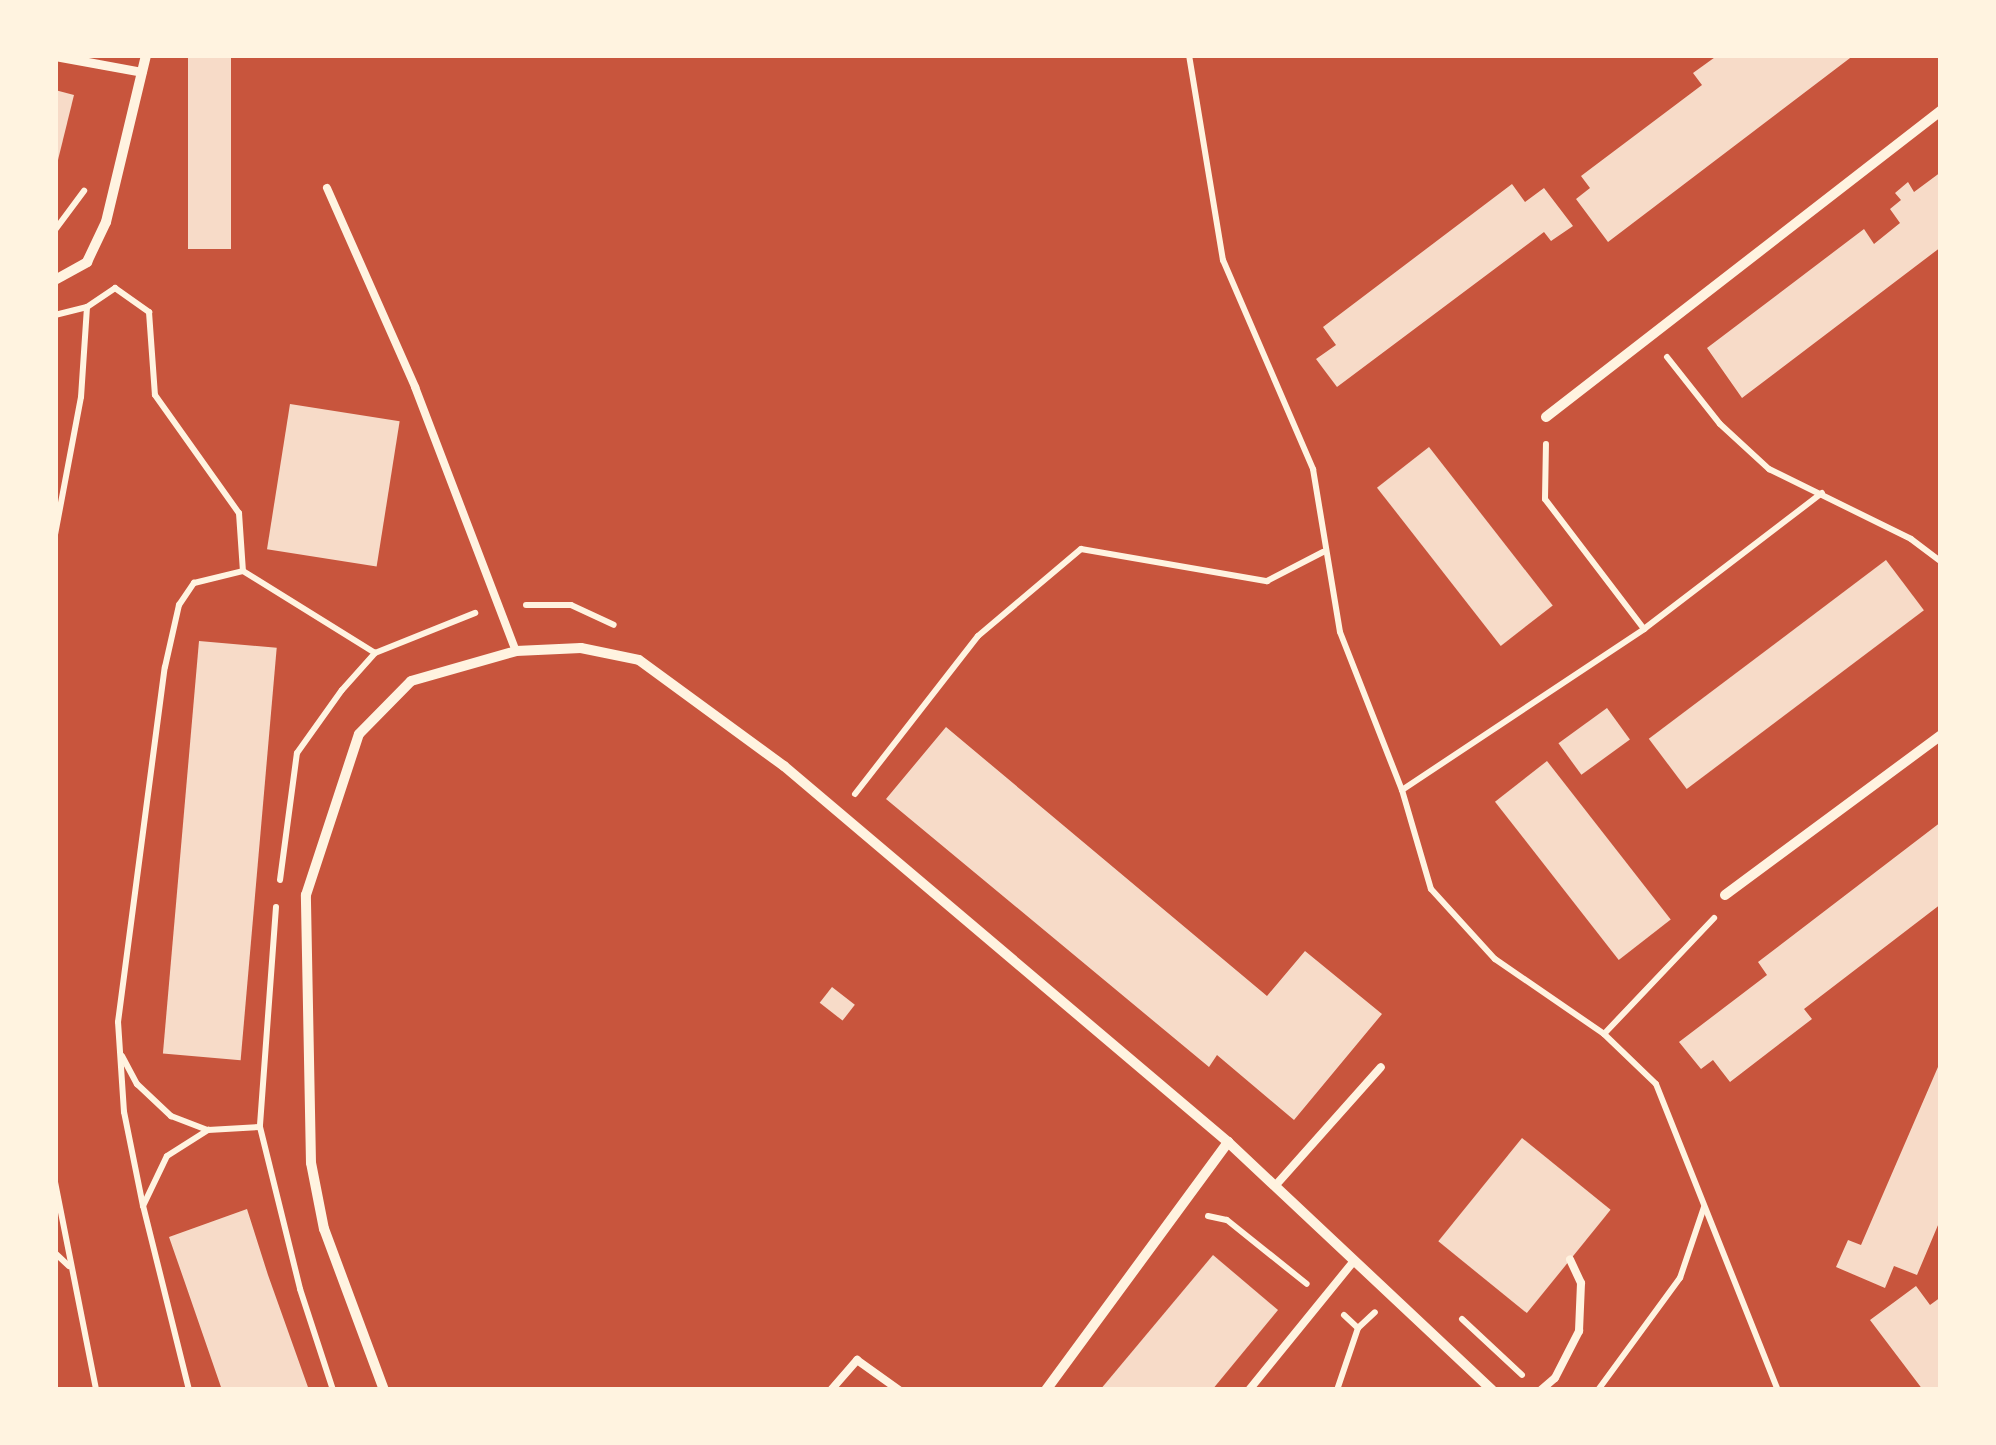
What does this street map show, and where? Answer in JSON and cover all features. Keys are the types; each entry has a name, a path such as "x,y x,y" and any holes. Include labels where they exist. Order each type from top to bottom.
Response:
{"street":[{"path":"55,280 87,262 106,222 146,55"},
{"path":"55,56 142,72"},
{"path":"1546,418 1941,111"},
{"path":"384,1390 324,1229 311,1163 306,894 358,734 412,681 516,651 581,648 640,660 784,766 1228,1142 1492,1390"},
{"path":"1725,894 1941,735"},
{"path":"1046,1390 1228,1142"}],"lane":[{"path":"328,188 415,387 516,651"},
{"path":"1275,1186 1381,1068"},
{"path":"1541,1390 1554,1378 1579,1331 1580,1283 1570,1260"},
{"path":"1249,1390 1354,1261"},
{"path":"830,1390 857,1360 899,1390"}],"path":[{"path":"1190,55 1223,260 1314,470 1323,552 1340,632 1402,790 1431,889 1495,959 1604,1034 1656,1084 1778,1390"},
{"path":"55,315 88,307 114,288 149,312 156,395 239,513 242,571"},
{"path":"55,534 81,396 88,307"},
{"path":"1650,335 1720,424 1757,458 1911,538 1941,562"},
{"path":"1546,418 1545,498 1644,628"},
{"path":"1402,790 1644,628 1822,493"},
{"path":"854,794 978,636 1081,549 1267,581 1323,552"},
{"path":"189,1390 143,1206 118,1022 179,605 194,583 242,571 375,653"},
{"path":"333,1390 260,1127 272,941 297,753 375,653 499,606 571,605 622,628"},
{"path":"839,782 869,807"},
{"path":"1604,1034 1709,928 1725,894"},
{"path":"120,1053 138,1084 171,1116 208,1130 260,1127"},
{"path":"143,1206 167,1156 208,1130"},
{"path":"55,1182 68,1266 96,1390"},
{"path":"1598,1390 1680,1278 1705,1205"},
{"path":"1194,1230 1204,1216 1227,1220 1358,1328"},
{"path":"55,1253 68,1266"},
{"path":"1337,1390 1358,1328 1392,1296"},
{"path":"1448,1306 1527,1380"}],"building":[{"path":"188,55 231,55 231,249 188,249"},
{"path":"1718,55 1854,55 1608,242 1576,199 1590,188 1581,176 1702,85 1693,73"},
{"path":"55,90 74,95 56,168 55,168"},
{"path":"1941,172 1941,247 1742,398 1707,348 1864,229 1874,244 1900,223 1890,209 1901,200 1895,193 1908,182 1914,192"},
{"path":"1512,184 1525,202 1544,188 1573,226 1551,241 1544,232 1337,387 1316,359 1336,345 1323,327"},
{"path":"290,404 400,421 377,567 267,549"},
{"path":"1429,447 1553,605 1501,646 1377,488"},
{"path":"1886,560 1924,610 1687,789 1649,739"},
{"path":"199,641 277,648 241,1060 163,1053"},
{"path":"1607,708 1630,740 1581,775 1558,743"},
{"path":"946,727 1267,996 1305,951 1382,1014 1294,1120 1217,1055 1209,1067 886,799"},
{"path":"1547,761 1671,919 1619,960 1495,802"},
{"path":"1941,822 1941,904 1804,1009 1812,1019 1730,1082 1713,1060 1701,1069 1679,1042 1767,975 1758,962"},
{"path":"832,987 855,1005 843,1021 820,1003"},
{"path":"1941,1060 1941,1218 1917,1275 1894,1266 1885,1288 1836,1267 1848,1240 1861,1245"},
{"path":"1522,1138 1611,1210 1527,1313 1438,1241"},
{"path":"247,1209 309,1390 222,1390 169,1237"},
{"path":"1213,1255 1278,1310 1212,1390 1100,1390"},
{"path":"1916,1286 1930,1305 1941,1297 1941,1390 1923,1390 1870,1320"}]}
